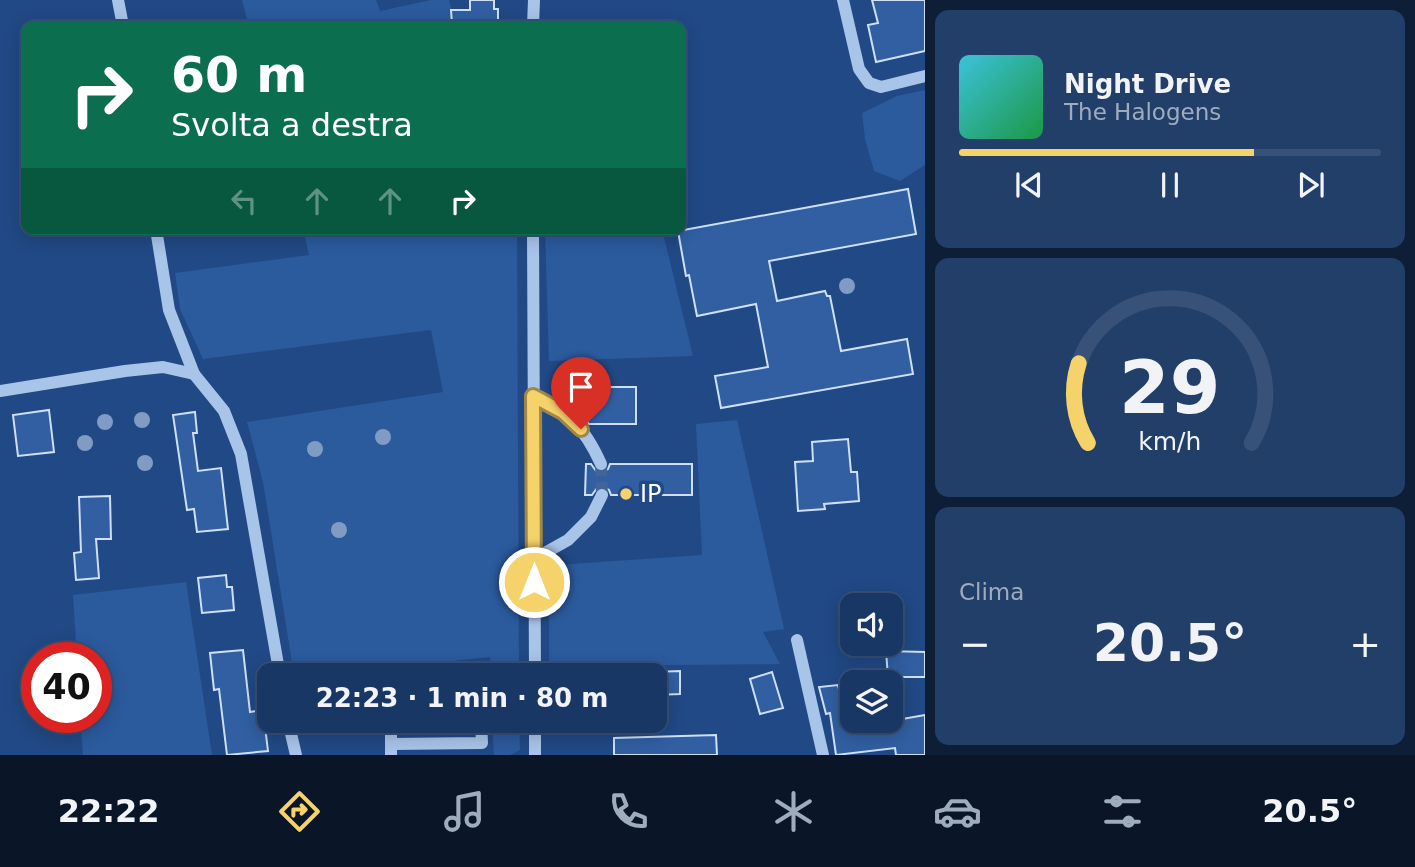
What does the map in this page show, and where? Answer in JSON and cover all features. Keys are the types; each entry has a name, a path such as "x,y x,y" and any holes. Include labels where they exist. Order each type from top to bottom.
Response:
{"street":[{"path":"118,0 122,21"},
{"path":"533,21 534,0"},
{"path":"844,0 859,69 869,83 881,87 925,76"},
{"path":"157,235 169,310 194,374 224,411 241,454 278,663"},
{"path":"533,235 535,663"},
{"path":"0,391 163,367 194,374"},
{"path":"533,396 563,412 581,429 592,443 601,464"},
{"path":"534,559 568,540 591,517 601,495"},
{"path":"797,640 823,755"},
{"path":"291,733 296,755"},
{"path":"391,750 482,743 482,733"},
{"path":"535,733 535,755"}],"shaded area":[{"path":"242,0 376,0 380,11 431,0 449,0 455,21 248,21"},
{"path":"925,90 925,165 900,181 874,171 865,139 862,113 897,96"},
{"path":"304,235 517,235 519,663 490,663 490,657 435,663 292,663 263,482 247,422 443,392 431,330 203,359 180,309 175,273 309,255"},
{"path":"545,235 663,235 693,356 549,361"},
{"path":"737,420 784,629 763,632 780,664 549,663 549,577 556,565 702,555 696,424"},
{"path":"186,582 212,755 83,755 81,733 112,733 112,642 76,642 73,595"},
{"path":"493,733 519,733 520,750 510,755 494,755"}],"building":[{"path":"470,0 494,0 494,9 498,9 498,21 452,21 451,10 470,10"},
{"path":"872,0 925,0 925,51 876,62 868,25 878,23"},
{"path":"908,189 916,234 769,261 777,301 825,291 827,296 830,296 841,351 907,339 913,374 721,408 715,376 768,367 756,304 697,316 679,235 686,235 686,230"},
{"path":"588,387 636,387 636,424 588,424"},
{"path":"49,410 54,452 18,456 13,415"},
{"path":"195,412 197,433 193,433 198,471 221,468 228,529 197,532 194,509 187,510 173,415"},
{"path":"848,439 851,472 857,472 859,501 824,504 825,509 798,511 795,462 813,461 812,442"},
{"path":"586,464 591,464 601,473 608,469 610,464 692,464 692,495 611,495 609,490 602,486 592,495 585,495"},
{"path":"110,496 111,539 96,539 99,578 76,580 74,553 81,552 79,497"},
{"path":"226,575 227,587 232,587 234,610 202,613 198,578"},
{"path":"243,650 250,712 257,711 257,733 266,733 268,751 227,755 219,689 214,690 210,653"},
{"path":"903,651 925,652 925,677 903,677 903,670 887,670 886,656 903,656"},
{"path":"680,671 680,694 667,694 667,672"},
{"path":"772,672 783,708 760,714 750,679"},
{"path":"838,685 840,733 903,733 903,719 925,715 925,755 896,755 895,748 836,755 830,713 826,714 819,687"},
{"path":"716,735 717,755 614,755 614,738"}],"tunnel":[{"path":"601,464 602,495"}],"place":[{"name":"IP","path":"626,494"}],"route":[{"path":"534,582 533,396 563,412 581,429"}]}
